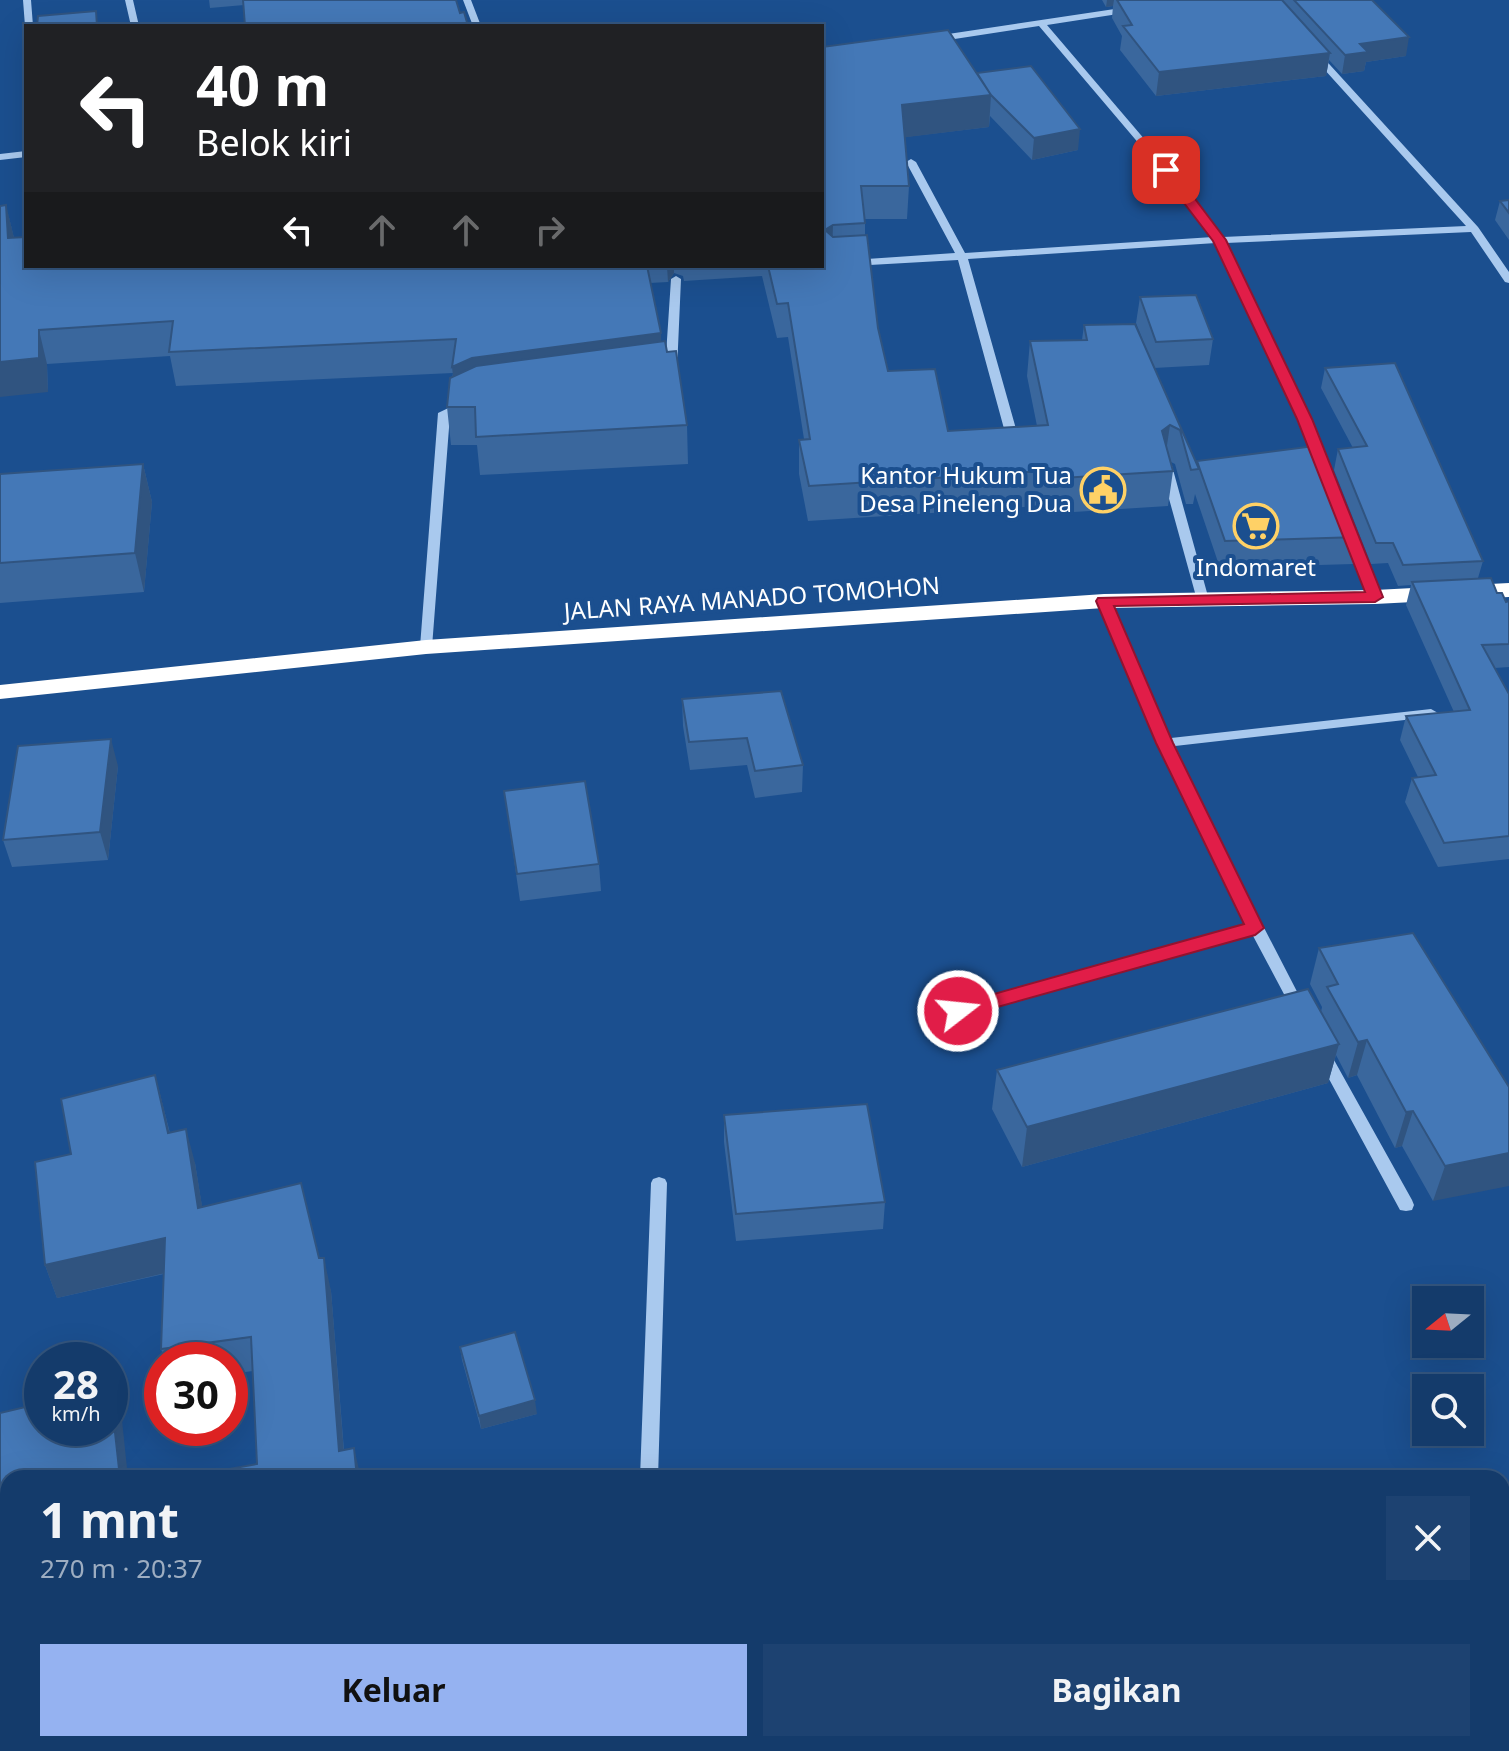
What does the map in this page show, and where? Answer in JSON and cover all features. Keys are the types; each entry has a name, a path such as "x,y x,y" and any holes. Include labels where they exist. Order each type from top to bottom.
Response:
{"highway":[{"name":"JALAN RAYA MANADO TOMOHON","path":"0,692 426,647 1104,601 1375,597 1509,590"}],"street":[{"path":"27,0 29,24"},
{"path":"129,0 135,24"},
{"path":"467,0 476,24"},
{"path":"923,41 1142,8"},
{"path":"1041,23 1166,170 1220,240 1326,470"},
{"path":"1307,45 1474,229 1509,280"},
{"path":"0,157 24,154"},
{"path":"911,162 962,257 1012,436"},
{"path":"846,263 1220,240 1474,229"},
{"path":"659,376 670,373 672,367 676,279"},
{"path":"426,647 444,413 476,398"},
{"path":"1166,465 1203,600"},
{"path":"1347,523 1375,597"},
{"path":"1104,601 1164,743 1255,928 1308,1025"},
{"path":"1164,743 1431,713"},
{"path":"958,1011 1255,928"},
{"path":"1315,1039 1406,1205"},
{"path":"649,1470 659,1183"}],"building":[{"path":"243,0 456,0 467,24 245,24"},
{"path":"1117,0 1282,0 1330,53 1159,72 1123,26 1132,25"},
{"path":"1294,0 1372,0 1409,37 1360,44 1368,52 1345,55"},
{"path":"96,11 97,24 37,24 38,16"},
{"path":"948,30 991,95 902,105 909,186 861,186 865,223 833,225 825,230 833,237 867,235 878,328 888,371 935,369 948,431 1048,425 1030,341 1087,340 1084,325 1135,324 1199,469 1191,470 1180,430 1170,425 1162,431 1173,471 1062,478 1060,470 809,486 799,440 810,439 788,303 777,304 768,268 824,268 824,47"},
{"path":"1031,66 1080,129 1034,138 991,95 977,73"},
{"path":"1509,200 1509,213 1500,201"},
{"path":"6,205 8,238 24,237 24,268 647,268 661,333 472,358 452,367 456,339 169,352 173,321 39,330 39,358 0,362 0,206"},
{"path":"1196,295 1213,339 1156,342 1140,297"},
{"path":"665,341 667,352 676,351 687,425 476,437 475,407 447,407 450,378 476,366"},
{"path":"1395,363 1483,561 1403,565 1393,543 1376,543 1338,449 1367,446 1325,368"},
{"path":"1322,445 1359,537 1225,541 1197,461"},
{"path":"143,464 135,553 0,563 0,474"},
{"path":"1491,578 1497,593 1502,593 1506,602 1509,601 1509,644 1482,645 1509,694 1509,836 1444,843 1412,778 1436,775 1406,716 1470,710 1412,582"},
{"path":"781,691 803,765 755,771 747,738 689,742 682,699"},
{"path":"111,739 100,832 3,840 18,746"},
{"path":"585,781 599,864 517,874 504,791"},
{"path":"1413,933 1509,1087 1509,1153 1445,1166 1413,1111 1406,1112 1367,1040 1358,1042 1327,987 1338,984 1319,948"},
{"path":"1308,989 1339,1044 1027,1127 997,1070"},
{"path":"155,1075 168,1133 186,1129 198,1208 301,1183 319,1258 324,1258 339,1451 354,1448 356,1470 223,1470 257,1464 251,1337 214,1342 161,1342 165,1238 45,1265 35,1162 71,1154 61,1099"},
{"path":"867,1104 885,1202 736,1214 724,1115"},
{"path":"515,1332 535,1400 479,1416 460,1347"},
{"path":"24,1407 24,1446 116,1446 119,1470 0,1470 0,1413"}],"place":[{"name":"Kantor Hukum Tua Desa Pineleng Dua","path":"1103,490"},
{"name":"Indomaret","path":"1256,526"}],"route":[{"path":"958,1011 1255,928 1164,743 1104,601 1375,597 1305,419 1220,240 1166,170"}]}
